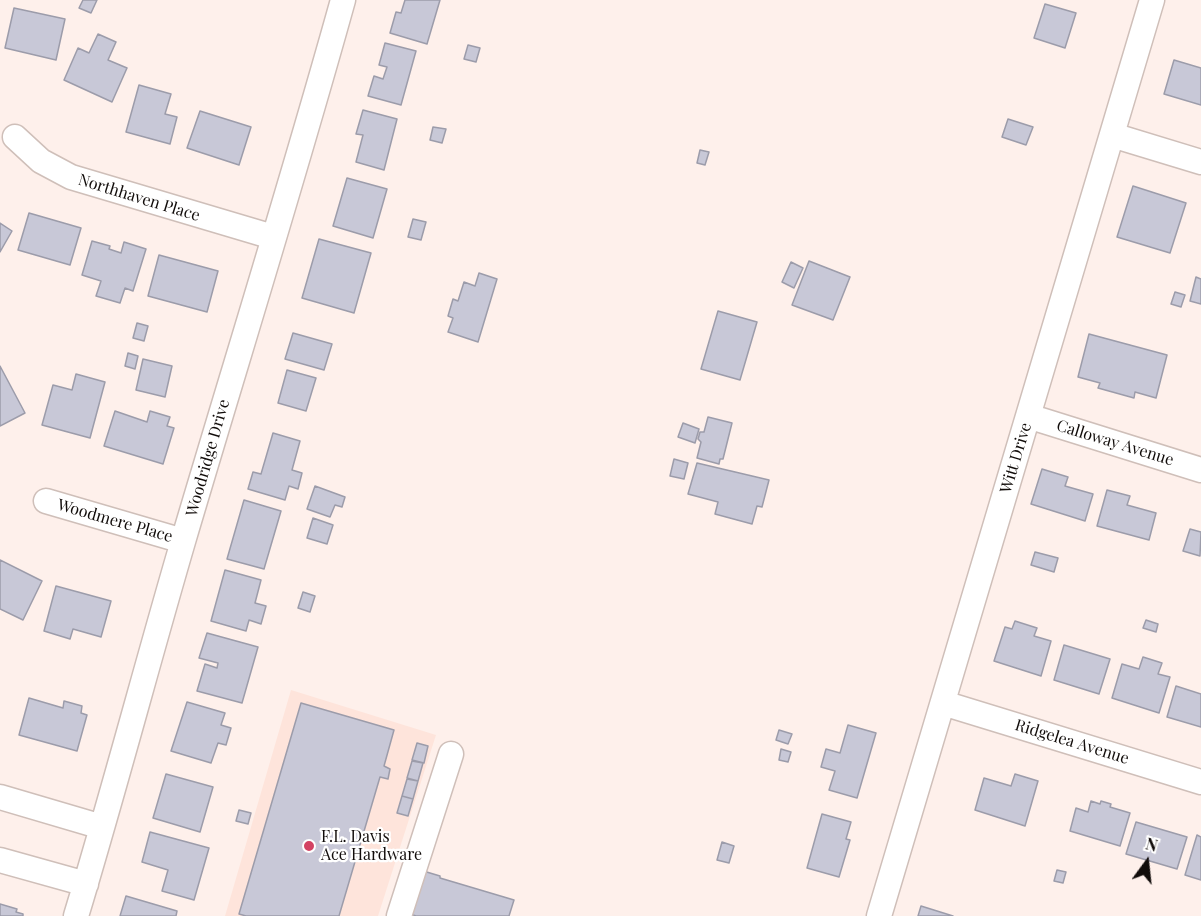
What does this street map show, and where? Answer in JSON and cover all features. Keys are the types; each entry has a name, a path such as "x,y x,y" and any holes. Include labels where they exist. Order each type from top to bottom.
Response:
{"street":[{"name":"Woodridge Drive","path":"76,916 183,542 273,237 297,165 343,0"},
{"name":"Witt Drive","path":"879,916 1152,0"},
{"path":"1112,135 1201,162"},
{"name":"Northhaven Place","path":"15,137 42,161 71,177 273,237"},
{"name":"Calloway Avenue","path":"1028,416 1201,470"},
{"name":"Woodmere Place","path":"46,501 183,542"},
{"name":"Ridgelea Avenue","path":"943,703 1201,782"},
{"path":"399,916 451,754"},
{"path":"0,797 102,827"},
{"path":"0,860 86,884"}],"shaded area":[{"name":"F.L. Davis Ace Hardware","path":"291,690 436,735 378,916 225,916"}],"building":[{"path":"83,0 97,0 91,13 79,8"},
{"path":"405,0 440,0 427,44 390,33 396,12 401,13"},
{"path":"1045,4 1076,13 1065,48 1034,38"},
{"path":"14,8 65,19 56,60 5,48"},
{"path":"98,34 116,42 108,60 127,68 112,102 64,80 78,48 89,53"},
{"path":"385,43 416,51 401,105 368,96 374,76 383,79 387,67 379,65"},
{"path":"468,45 480,48 476,62 464,59"},
{"path":"1174,60 1201,68 1201,105 1164,94"},
{"path":"139,85 171,94 165,114 177,117 170,144 126,132"},
{"path":"363,110 397,119 384,170 356,162 363,135 356,134"},
{"path":"200,111 251,127 239,165 187,148"},
{"path":"1008,119 1033,127 1026,145 1002,137"},
{"path":"433,127 446,129 442,143 430,140"},
{"path":"700,150 709,152 705,165 697,163"},
{"path":"347,178 387,189 373,238 333,226"},
{"path":"1133,186 1186,203 1170,253 1117,237"},
{"path":"29,213 81,228 70,265 18,250"},
{"path":"413,219 426,222 421,240 408,237"},
{"path":"0,223 12,231 0,252"},
{"path":"319,239 371,253 354,313 302,298"},
{"path":"92,241 110,246 109,249 121,253 124,242 146,249 133,291 125,288 120,303 96,296 101,281 82,275"},
{"path":"159,255 218,271 207,312 148,296"},
{"path":"809,261 850,277 833,320 792,305"},
{"path":"791,262 803,268 794,288 782,282"},
{"path":"479,273 497,279 478,342 448,332 453,318 448,316 453,299 458,301 464,282 475,286"},
{"path":"1196,277 1201,279 1201,304 1190,301"},
{"path":"1175,292 1185,295 1181,307 1171,304"},
{"path":"718,311 757,322 740,380 701,369"},
{"path":"137,323 148,326 144,341 133,338"},
{"path":"293,333 332,344 324,370 285,359"},
{"path":"1089,334 1167,355 1156,398 1135,392 1134,398 1098,388 1100,383 1078,377"},
{"path":"128,353 138,356 135,369 125,366"},
{"path":"143,359 172,366 165,397 136,390"},
{"path":"0,366 25,413 0,426"},
{"path":"287,370 316,378 306,411 278,403"},
{"path":"76,374 105,382 90,438 42,425 53,385 72,390"},
{"path":"115,411 147,422 150,411 170,417 167,426 174,428 163,464 104,446"},
{"path":"708,417 732,423 723,459 720,459 719,464 697,458 701,442 698,439 700,432 704,432"},
{"path":"683,423 699,429 695,443 678,437"},
{"path":"273,433 300,441 292,470 302,473 298,489 289,486 285,500 248,489 253,472 261,474"},
{"path":"674,459 688,463 684,479 670,476"},
{"path":"697,463 769,480 762,507 757,506 752,524 715,514 718,502 688,494"},
{"path":"1042,469 1068,477 1065,486 1093,494 1085,521 1031,504"},
{"path":"315,486 345,497 342,507 335,505 330,517 307,509"},
{"path":"1107,490 1130,496 1127,505 1156,513 1149,540 1097,526"},
{"path":"244,500 281,511 264,569 227,559"},
{"path":"313,518 333,525 327,544 307,538"},
{"path":"1190,529 1201,532 1200,556 1183,551"},
{"path":"1035,552 1058,558 1054,572 1031,565"},
{"path":"0,560 42,581 23,620 0,609"},
{"path":"225,570 261,580 255,603 266,606 261,624 249,620 246,631 211,621"},
{"path":"56,586 111,601 101,637 73,629 70,639 44,631"},
{"path":"303,592 315,596 310,612 298,608"},
{"path":"1146,620 1158,624 1156,632 1143,628"},
{"path":"1015,621 1037,628 1034,636 1051,641 1041,676 994,661 1005,627 1012,629"},
{"path":"207,633 258,647 242,703 197,691 205,664 217,668 218,663 199,658"},
{"path":"1064,645 1110,659 1099,694 1054,680"},
{"path":"1143,657 1162,663 1158,674 1170,677 1159,713 1112,698 1122,664 1139,669"},
{"path":"1176,686 1201,694 1201,727 1167,717"},
{"path":"29,698 63,708 64,701 82,706 81,713 87,715 77,751 19,735"},
{"path":"187,702 225,713 221,725 231,728 226,745 218,743 211,763 171,751"},
{"name":"F.L. Davis Ace Hardware","path":"301,703 394,730 384,766 390,769 388,779 380,777 339,916 246,916 239,914"},
{"path":"848,725 876,733 857,798 829,790 835,771 821,767 826,749 840,753"},
{"path":"779,730 792,734 788,744 776,740"},
{"path":"417,743 428,746 424,763 412,760"},
{"path":"781,749 791,752 788,762 779,760"},
{"path":"412,761 423,763 418,781 407,778"},
{"path":"166,774 213,787 200,832 153,818"},
{"path":"1015,774 1038,781 1025,826 975,810 984,778 1011,786"},
{"path":"407,779 418,781 413,799 402,796"},
{"path":"402,796 413,799 408,816 397,813"},
{"path":"1091,801 1111,804 1110,807 1130,813 1120,846 1070,831 1076,808 1088,812"},
{"path":"239,810 251,813 248,824 236,821"},
{"path":"822,814 851,822 846,839 850,840 839,877 807,868"},
{"path":"1136,822 1187,837 1177,869 1126,854"},
{"path":"150,832 209,848 194,900 162,891 168,870 142,862"},
{"path":"1197,835 1201,837 1201,880 1185,875"},
{"path":"722,842 734,846 729,863 717,860"},
{"path":"420,870 514,900 509,916 416,916 407,913"},
{"path":"1057,870 1066,872 1063,883 1054,881"},
{"path":"126,896 177,911 176,916 120,916"},
{"path":"0,904 17,909 16,912 23,916 0,916"},
{"path":"921,906 953,916 918,916"}],"place":[{"name":"F.L. Davis Ace Hardware","path":"309,846"}]}
